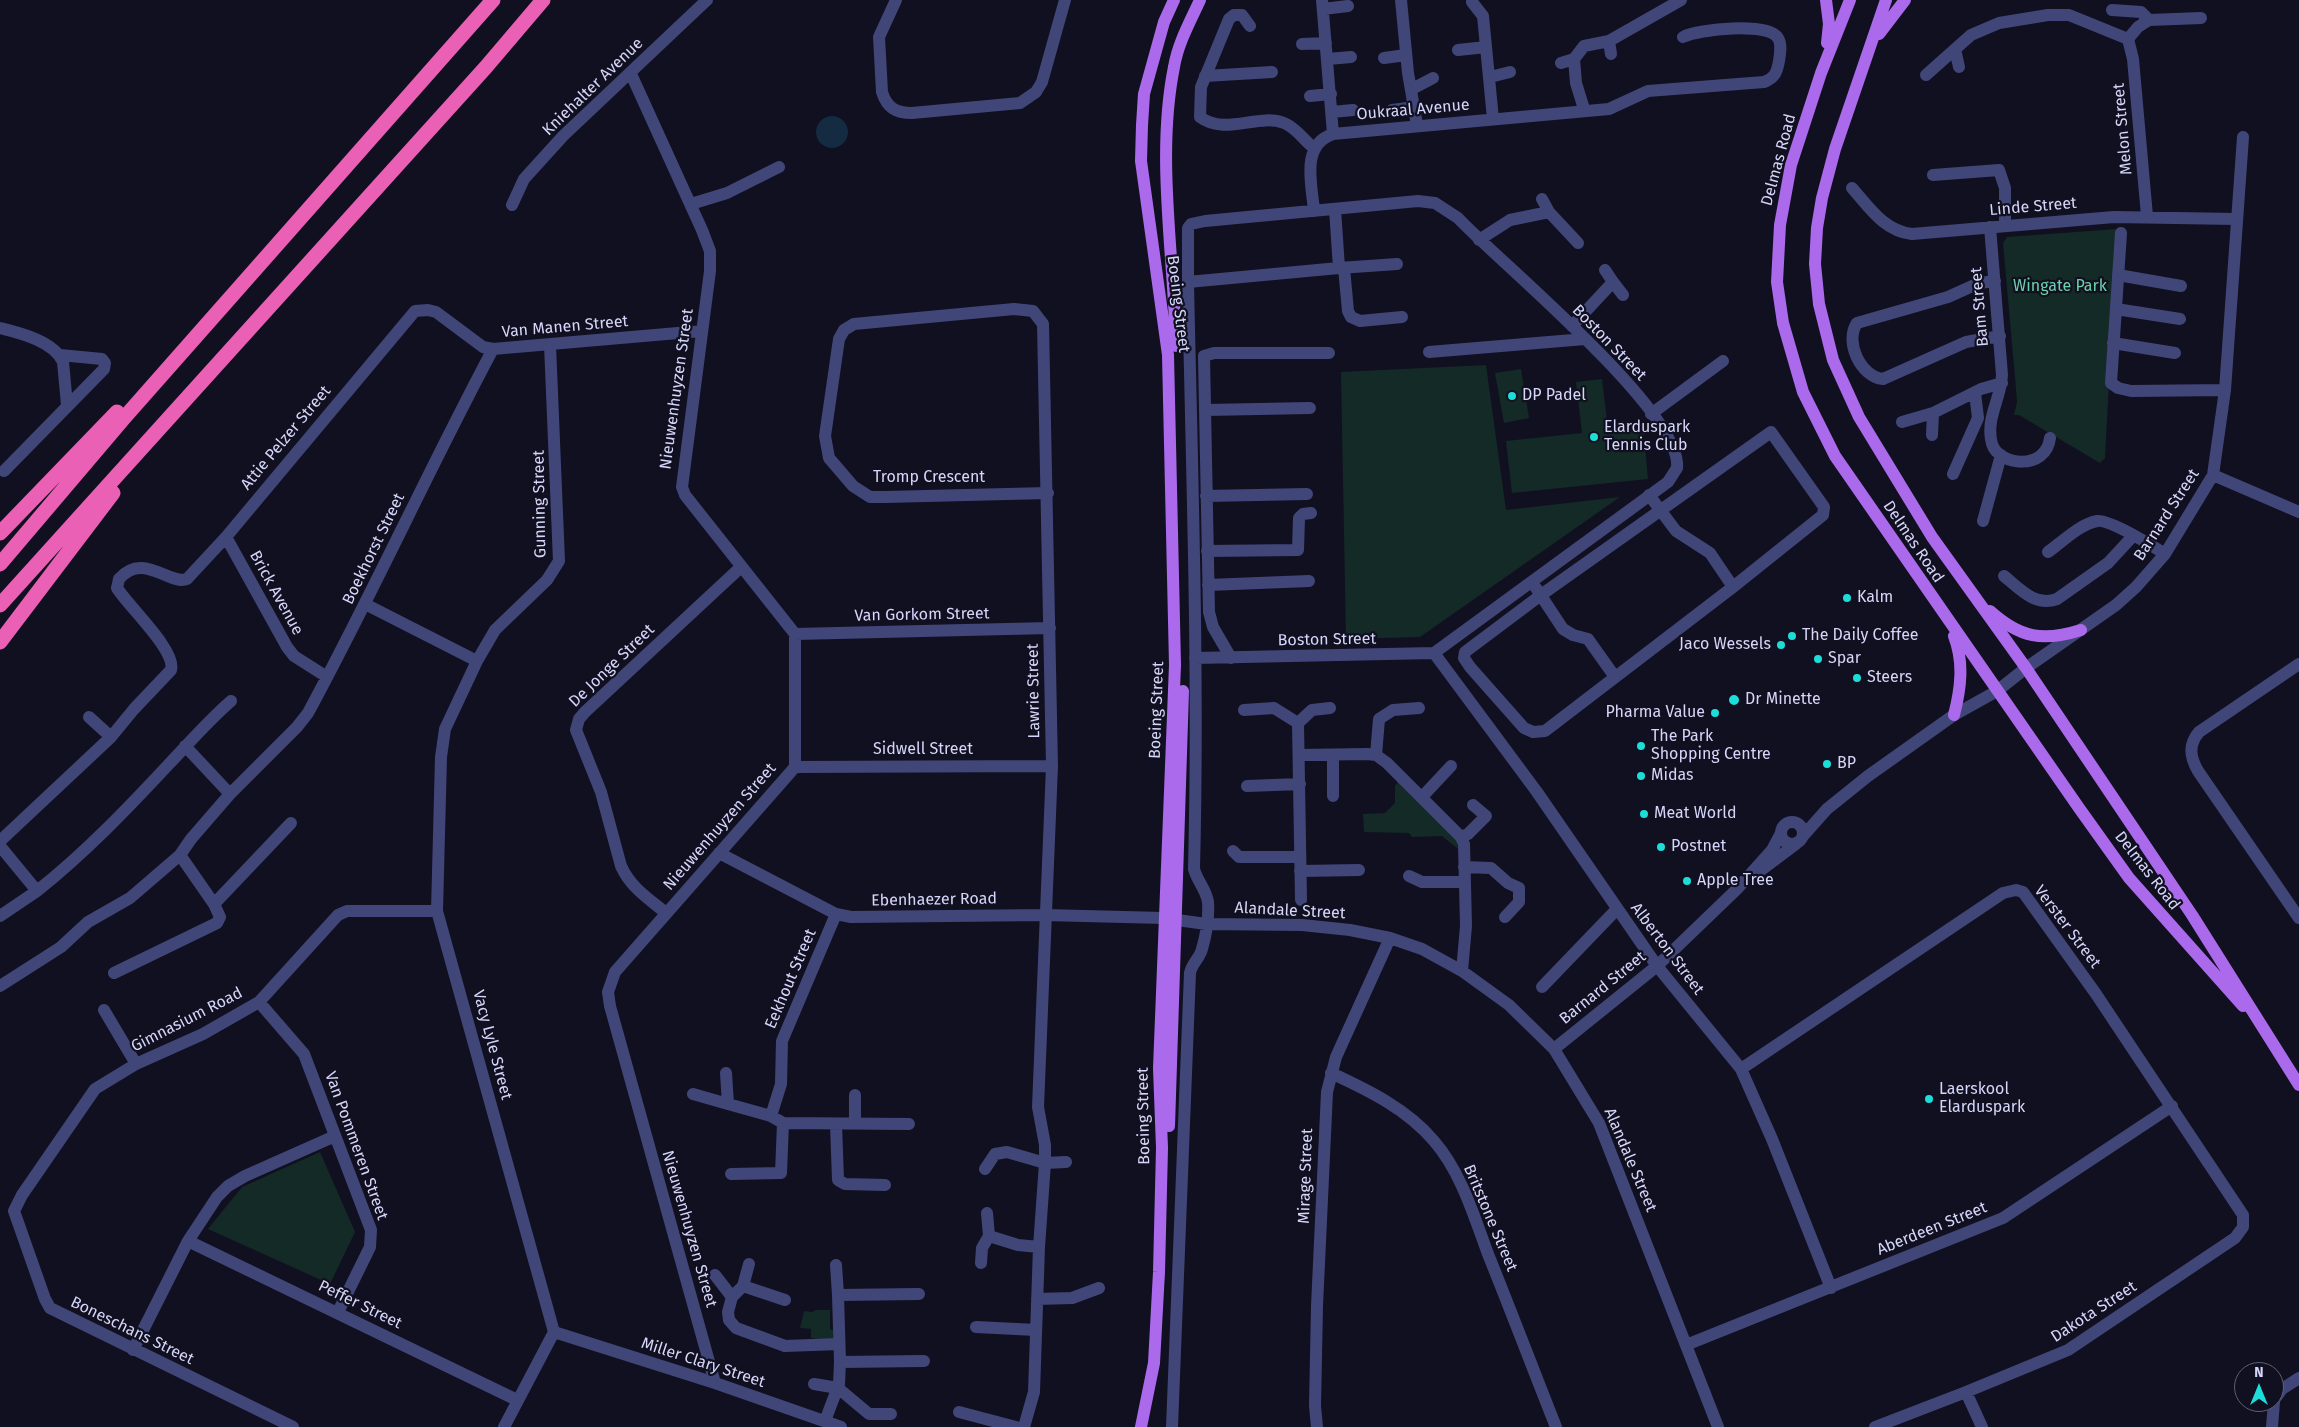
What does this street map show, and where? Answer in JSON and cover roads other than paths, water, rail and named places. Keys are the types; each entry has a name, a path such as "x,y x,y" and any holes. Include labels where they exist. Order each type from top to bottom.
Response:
{"highway":[{"path":"0,564 124,418 493,0"},
{"path":"0,605 486,67 543,0"},
{"path":"0,533 280,243"},
{"path":"0,642 166,421"}],"main road":[{"name":"Boeing Street","path":"1147,1427 1160,1355 1175,665 1167,332 1141,161 1144,94 1164,22 1174,0"},
{"name":"Boeing Street","path":"1142,1427 1154,1363 1159,1272 1162,1148 1159,1068 1183,728 1175,330 1167,161 1168,118 1174,66 1179,48 1200,0"},
{"path":"1821,73 1829,36 1826,0"},
{"name":"Delmas Road","path":"1850,0 1821,73 1792,164 1780,225 1777,282 1784,323 1803,392 1835,456 1941,612 2129,878 2258,1022"},
{"name":"Delmas Road","path":"1886,0 1835,149 1822,198 1815,264 1819,304 1833,360 1859,417 1894,478 1971,594 2026,668 2233,977 2258,1022 2299,1085"},
{"path":"1870,47 1905,0"},
{"path":"1971,594 2004,624 2021,633 2053,637 2080,630"},
{"path":"1941,612 1954,638 1960,662 1960,686 1954,715"}],"street":[{"name":"Kniehalter Avenue","path":"512,204 524,179 564,136 631,74 706,0"},
{"path":"896,0 879,37 882,92 884,100 890,107 897,111 912,113 1020,102 1032,96 1042,82 1065,0"},
{"path":"1401,0 1406,55 1416,125"},
{"path":"1584,109 1579,96 1574,60 1583,42 1613,40 1639,19 1681,0"},
{"path":"1472,2 1481,12 1490,76 1493,119"},
{"path":"1314,211 1310,164 1314,148 1322,139 1333,134 1322,5 1348,6"},
{"path":"2112,10 2141,12 2149,20"},
{"path":"1250,26 1242,14 1231,16 1201,87 1199,114 1203,119 1227,125 1280,122 1294,129 1314,148"},
{"path":"1926,74 1971,35 1992,24 2048,15 2076,17 2128,40 2138,27 2149,20 2201,18"},
{"name":"Oukraal Avenue","path":"1333,134 1584,109 1614,108 1648,91 1764,82 1773,77 1777,70 1780,44 1777,36 1771,32 1757,29 1704,30 1683,36"},
{"name":"Melon Street","path":"2128,40 2133,59 2147,216"},
{"path":"1302,44 1326,43"},
{"path":"1458,50 1486,47"},
{"path":"1955,49 1959,67"},
{"path":"1384,58 1406,55"},
{"path":"1328,60 1352,57"},
{"path":"1561,63 1574,60"},
{"path":"1205,76 1272,72"},
{"path":"1490,76 1510,72"},
{"name":"Nieuwenhuyzen Street","path":"631,74 707,241 711,260 682,487 685,495 795,634 795,767 615,972 608,992 610,1006 715,1383"},
{"path":"1412,89 1433,78"},
{"path":"1310,96 1331,94"},
{"path":"1392,110 1414,107"},
{"path":"1332,112 1353,110"},
{"name":"Barnard Street","path":"1737,889 1800,840 1827,809 1868,776 1954,715 1997,691 2026,668 2116,605 2136,588 2165,554 2213,475 2225,390 2243,137"},
{"path":"691,204 727,193 780,167"},
{"path":"1933,175 1999,170 2005,188 2005,226"},
{"name":"Linde Street","path":"1852,188 1886,224 1901,232 1921,234 2147,216 2236,219"},
{"path":"1542,199 1550,212 1578,243"},
{"name":"Boston Street","path":"1187,233 1191,224 1200,221 1428,201 1447,210 1624,377 1674,448 1677,462 1677,468 1668,482 1529,581 1434,653 1195,658"},
{"path":"1335,209 1341,268 1348,311 1351,317 1360,321 1402,317"},
{"path":"1479,240 1510,220 1550,212"},
{"name":"Bam Street","path":"1990,227 2000,336 2002,383"},
{"name":"Boeing Street","path":"1172,1427 1190,973 1193,964 1202,950 1208,910 1207,894 1194,869 1197,749 1187,233"},
{"path":"2121,233 2111,383 2118,388 2131,391 2225,390"},
{"path":"1188,282 1397,264"},
{"path":"1605,270 1623,295"},
{"path":"2118,275 2181,286"},
{"path":"1994,281 1979,283 1948,297 1856,323 1853,331 1853,343 1856,356 1862,366 1872,376 1883,379 1966,342 2000,336"},
{"path":"1572,326 1613,282"},
{"path":"2116,309 2180,319"},
{"name":"Van Manen Street","path":"415,312 428,310 436,312 483,347 493,349 701,330"},
{"name":"Lawrie Street","path":"983,311 1033,310 1041,319 1048,493 1052,766 1038,1107 1045,1145 1045,1163 1039,1247 1034,1392 1016,1427"},
{"name":"Tromp Crescent","path":"983,311 854,324 844,330 839,339 825,436 826,450 834,466 853,486 870,496 1048,493"},
{"name":"Attie Pelzer Street","path":"111,737 134,709 171,670 173,665 165,648 117,588 119,579 130,572 146,568 180,580 187,579 226,537 415,312"},
{"path":"0,328 35,339 60,355 102,359 106,363 104,369 4,471"},
{"path":"1429,352 1585,339"},
{"path":"2113,343 2176,353"},
{"name":"Gunning Street","path":"477,661 495,630 547,580 559,562 550,345"},
{"name":"Boekhorst Street","path":"0,986 55,951 88,922 130,898 180,855 191,839 230,794 271,754 308,713 493,349"},
{"path":"1231,658 1211,621 1206,551 1206,410 1203,360 1208,354 1329,353"},
{"path":"60,355 63,362 67,405"},
{"path":"1651,414 1723,361"},
{"path":"1902,422 1933,413 1981,389 2002,383"},
{"path":"2002,383 1993,408 1991,429 1993,446 2001,455 2020,461 2032,462 2046,452 2050,438"},
{"path":"1953,474 1978,418 1975,393"},
{"path":"1206,410 1310,408"},
{"path":"1932,435 1933,413"},
{"path":"1769,432 1774,433 1824,507 1824,513 1733,587 1552,726 1540,732 1533,732 1524,728 1464,658 1466,652 1541,595 1662,511 1769,432"},
{"path":"1983,521 2001,455"},
{"path":"2213,475 2299,513"},
{"path":"1206,496 1307,494"},
{"path":"1649,495 1676,531 1710,553 1733,587"},
{"path":"1206,551 1298,550 1299,518 1303,514 1311,513"},
{"path":"2048,552 2090,523 2097,521 2109,522 2133,536 2143,539 2165,554"},
{"path":"2004,576 2034,600 2048,602 2056,599 2108,563 2133,536"},
{"name":"Brick Avenue","path":"226,537 287,647 294,656 327,677"},
{"name":"De Jonge Street","path":"666,913 630,884 626,877 621,866 602,792 576,730 576,724 586,712 741,567"},
{"path":"1208,584 1309,581"},
{"path":"1529,581 1541,595 1563,628 1573,635 1588,639 1615,677"},
{"path":"365,604 477,661"},
{"name":"Van Gorkom Street","path":"795,634 1050,628"},
{"name":"Alberton Street","path":"1434,653 1537,792 1657,966 1741,1069 1772,1139 1831,1288"},
{"name":"Vacy Lyle Street","path":"477,661 446,729 442,746 438,911 554,1332"},
{"path":"2299,664 2199,732 2193,739 2191,759 2299,918"},
{"path":"0,916 38,891 95,839 200,729 231,701"},
{"path":"1244,710 1274,708 1298,723"},
{"path":"1298,723 1312,710 1330,708"},
{"path":"1376,755 1378,719 1392,710 1419,708"},
{"path":"0,841 111,737 88,717"},
{"path":"1298,723 1301,900"},
{"path":"185,746 230,794"},
{"path":"1300,755 1376,755 1387,763 1461,837 1464,844 1466,926 1462,971"},
{"path":"1333,755 1333,796"},
{"name":"Sidwell Street","path":"795,767 1052,766"},
{"path":"1422,797 1451,766"},
{"path":"1247,786 1300,784"},
{"path":"1461,837 1468,834 1486,816 1474,805"},
{"name":"Barnard Street","path":"1554,1049 1657,966 1737,889 1772,850 1787,824 1798,824 1827,809"},
{"path":"214,904 291,823"},
{"path":"1781,833 1786,842 1800,840 1803,829 1798,824"},
{"path":"0,846 38,891"},
{"path":"1233,851 1239,858 1300,857"},
{"name":"Ebenhaezer Road","path":"719,853 836,914 859,918 1045,915 1169,919"},
{"path":"114,973 217,923 220,916 214,904 180,855"},
{"path":"1464,867 1491,868 1508,883 1519,888 1520,902 1506,917"},
{"path":"1300,871 1359,870"},
{"path":"1409,876 1422,882 1465,882"},
{"name":"Verster Street","path":"1741,1069 2003,893 2016,890 2023,892 2041,916 2172,1106 2240,1210"},
{"path":"1542,986 1617,909"},
{"name":"Gimnasium Road","path":"14,1211 22,1195 92,1093 136,1064 203,1034 259,1002 338,915 343,912 438,911"},
{"name":"Eekhout Street","path":"771,1116 781,1084 782,1041 836,914"},
{"name":"Alandale Street","path":"1169,919 1206,924 1302,925 1350,930 1390,938 1422,949 1462,971 1487,987 1508,1005 1554,1049 1599,1123 1718,1427"},
{"name":"Mirage Street","path":"1317,1427 1315,1406 1324,1118 1330,1073 1390,938"},
{"name":"Van Pommeren Street","path":"259,1002 304,1054 371,1235 370,1247 338,1312"},
{"path":"104,1010 136,1064"},
{"path":"726,1073 728,1104"},
{"name":"Britstone Street","path":"1330,1073 1365,1088 1408,1116 1423,1128 1446,1158 1467,1200 1556,1427"},
{"path":"693,1094 771,1116 782,1123 909,1124"},
{"path":"855,1095 855,1124"},
{"name":"Aberdeen Street","path":"1686,1346 2003,1218 2172,1106"},
{"path":"731,1174 781,1173 782,1123"},
{"path":"836,1124 838,1180 845,1184 885,1185"},
{"path":"133,1350 188,1241 217,1196 228,1186 335,1136"},
{"path":"986,1169 995,1154 1003,1152 1045,1163 1066,1162"},
{"name":"Dakota Street","path":"1875,1427 2059,1354 2235,1238 2240,1234 2244,1223 2240,1210"},
{"path":"0,1211 14,1211"},
{"name":"Boneschans Street","path":"14,1211 48,1305 56,1312 293,1427"},
{"path":"981,1263 982,1248 989,1236 987,1212"},
{"path":"989,1236 1018,1245 1039,1247"},
{"name":"Peffer Street","path":"188,1241 517,1400"},
{"path":"749,1264 743,1286 732,1297 728,1312 729,1320 736,1328 785,1346 839,1344"},
{"path":"825,1421 838,1388 840,1362 836,1265"},
{"path":"715,1275 732,1297"},
{"path":"743,1286 785,1300"},
{"path":"1037,1299 1072,1298 1099,1288"},
{"path":"838,1295 919,1294"},
{"path":"976,1327 1036,1330"},
{"path":"504,1427 554,1332"},
{"name":"Miller Clary Street","path":"554,1332 715,1383 841,1427"},
{"path":"840,1362 924,1361"},
{"path":"2284,1388 2299,1378"},
{"path":"814,1384 838,1388 863,1411 869,1414 891,1414"},
{"path":"1966,1392 1982,1427"},
{"path":"959,1412 1016,1427"},
{"path":"2272,1427 2273,1412"}],"water":[{"path":"832,116 838,117 843,121 847,126 847,138 843,143 838,147 832,148 826,147 821,143 817,138 816,132 817,126 821,121 826,117"}],"place":[{"name":"DP Padel","path":"1512,396"},
{"name":"Elarduspark Tennis Club","path":"1594,437"},
{"name":"Kalm","path":"1847,598"},
{"name":"The Daily Coffee","path":"1792,636"},
{"name":"Jaco Wessels","path":"1781,645"},
{"name":"Spar","path":"1818,659"},
{"name":"Steers","path":"1857,678"},
{"name":"Dr Minette","path":"1734,700"},
{"name":"Pharma Value","path":"1715,713"},
{"name":"The Park Shopping Centre","path":"1641,746"},
{"name":"BP","path":"1827,764"},
{"name":"Midas","path":"1641,776"},
{"name":"Meat World","path":"1644,814"},
{"name":"Postnet","path":"1661,847"},
{"name":"Apple Tree","path":"1687,881"},
{"name":"Laerskool Elarduspark","path":"1929,1099"}],"park label":[{"name":"Wingate Park","path":"2060,287"}]}
